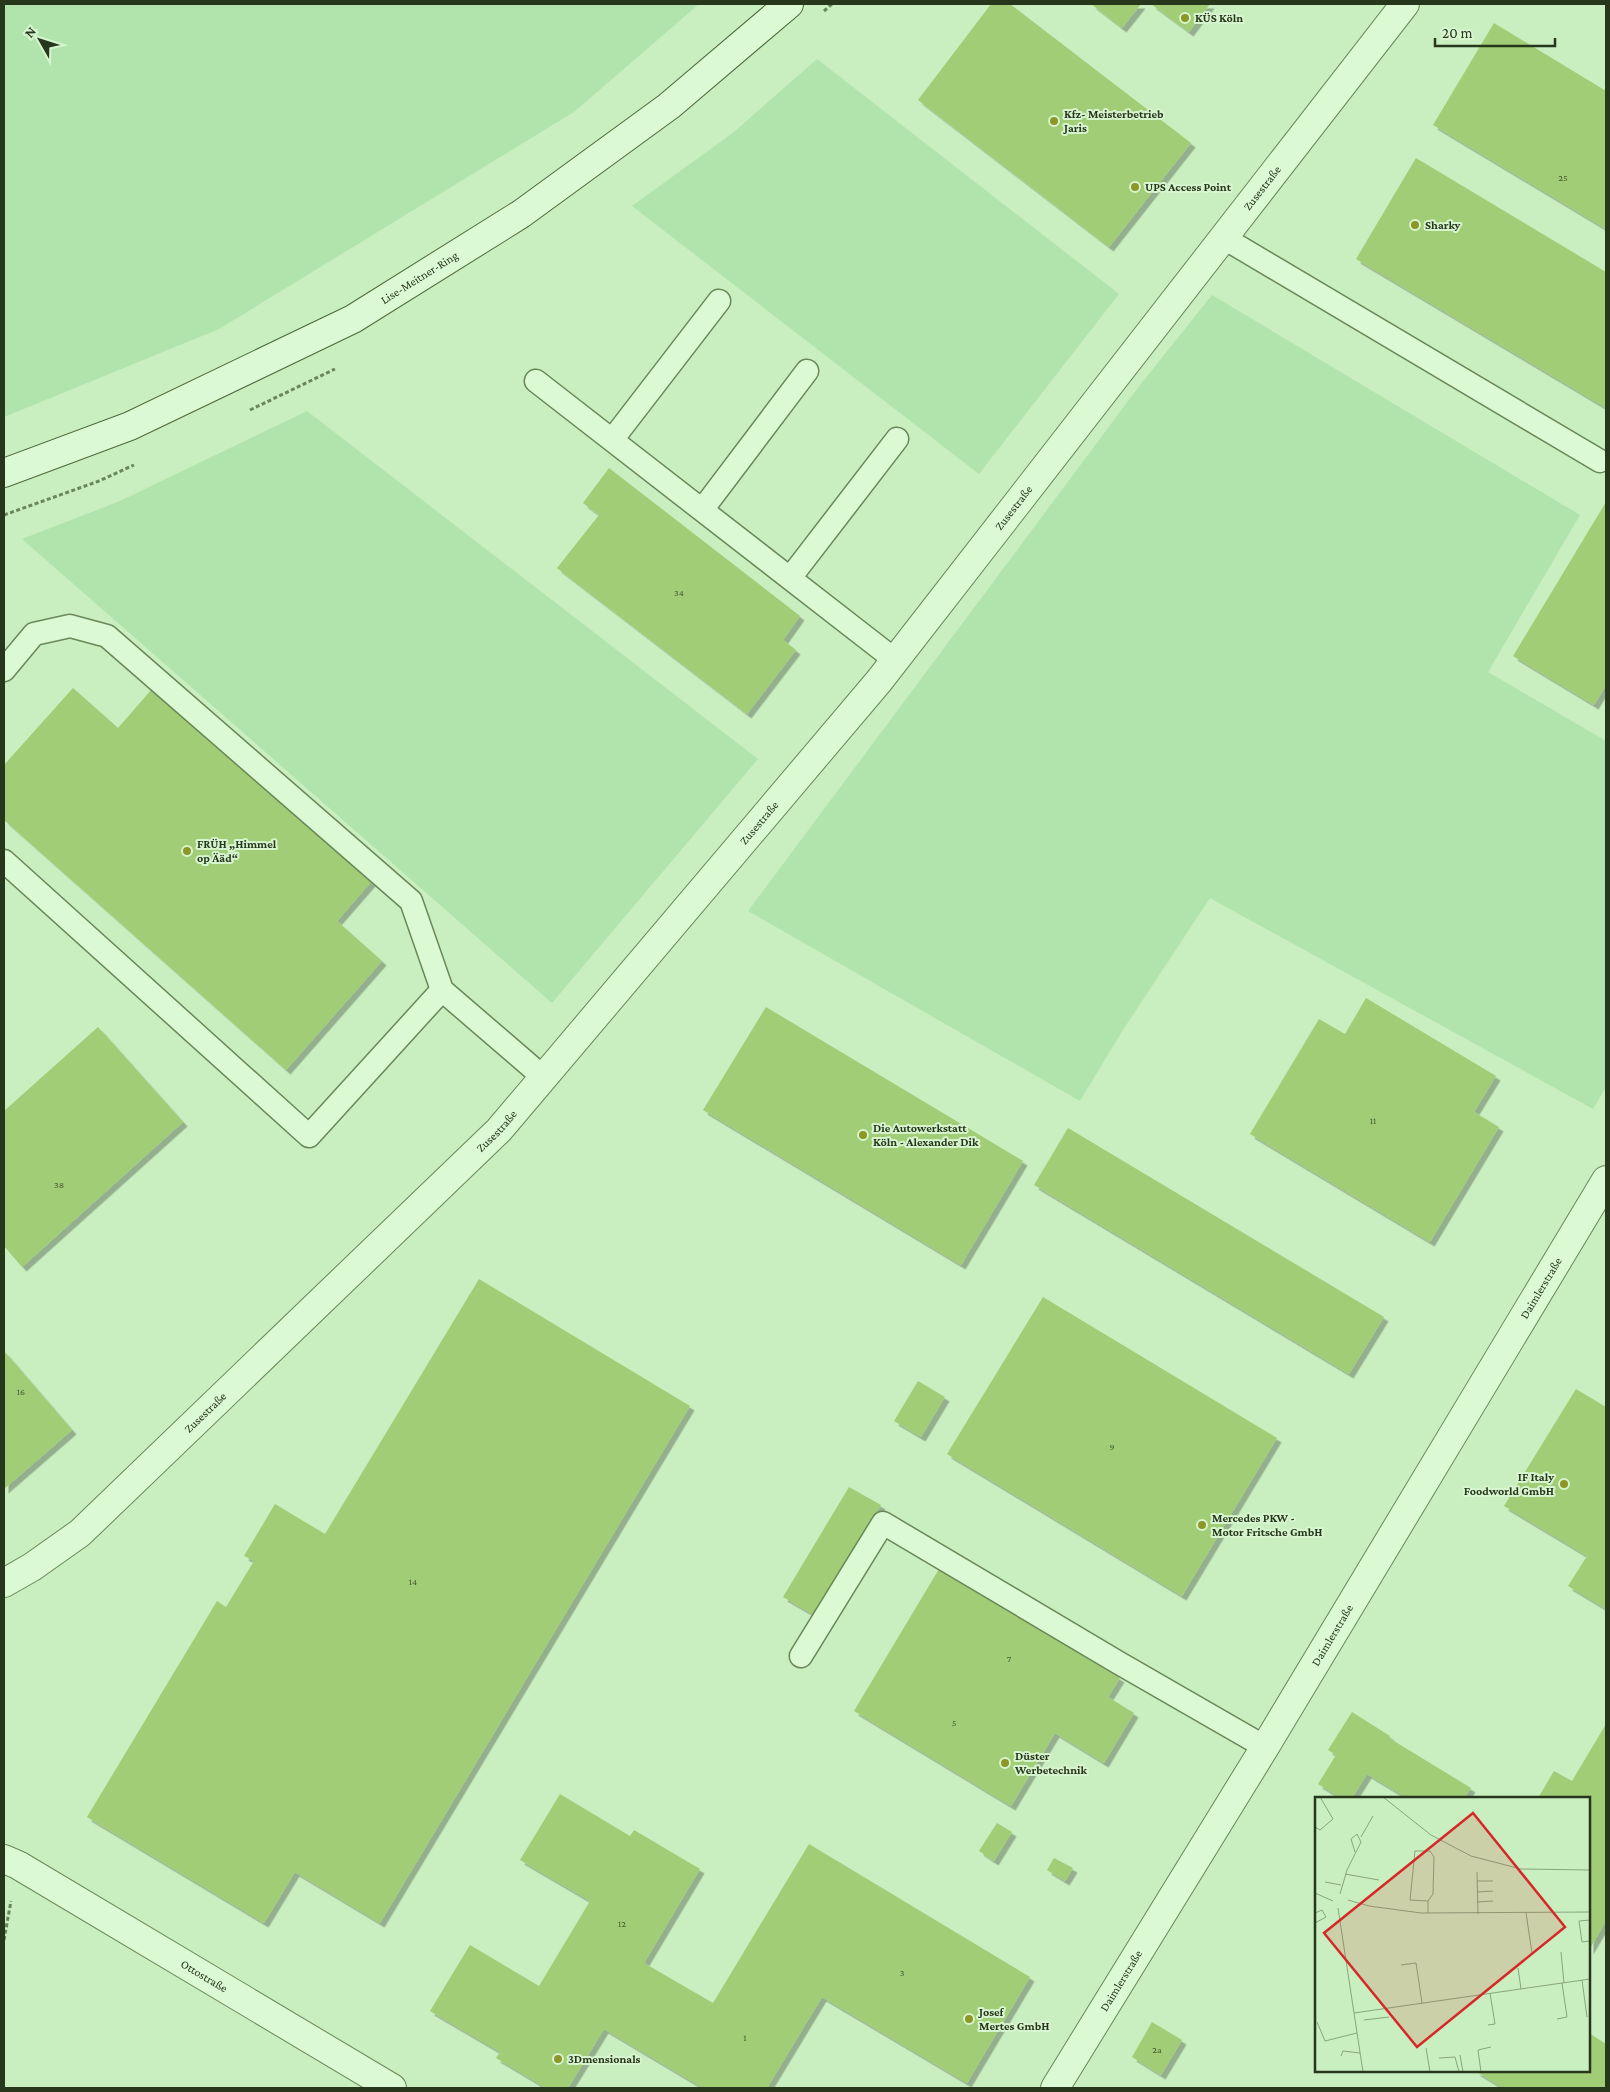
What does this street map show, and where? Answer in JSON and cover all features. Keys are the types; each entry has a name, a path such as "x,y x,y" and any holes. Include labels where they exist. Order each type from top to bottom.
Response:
{"street":[{"name":"Lise-Meitner-Ring","path":"4,473 130,426 353,319 521,214 668,106 789,4"},
{"name":"Zusestraße","path":"4,1583 32,1567 80,1534 499,1130 895,660 1405,4"},
{"name":"Daimlerstraße","path":"1055,2088 1265,1747 1606,1180"},
{"name":"Zusestraße","path":"4,1606 32,1567"},
{"name":"Ottostraße","path":"9,1857 392,2088"}],"lane":[{"path":"1224,238 1600,461"},
{"path":"612,440 719,301"},
{"path":"702,510 807,371"},
{"path":"536,381 895,660"},
{"path":"790,578 897,439"},
{"path":"4,670 34,634 70,626 107,636 411,901 442,990 543,1077"},
{"path":"4,861 309,1136 442,990"},
{"path":"802,1656 883,1523 1265,1747"}],"green space":[{"path":"4,4 699,4 574,112 219,329 4,417"},
{"path":"817,59 1119,294 979,474 632,206 734,132"},
{"path":"1212,295 1580,515 1488,672 1606,741 1606,1087 1593,1109 1210,898 1121,1033 1080,1101 748,911 1140,385"},
{"path":"307,411 758,759 552,1003 22,539 120,501"}],"building":[{"name":"Kfz- Meisterbetrieb Jaris","path":"991,4 1010,4 1191,143 1109,247 918,100"},
{"path":"1091,4 1141,4 1122,28"},
{"name":"KÜS Köln","path":"1151,4 1210,4 1189,32"},
{"path":"1494,23 1606,91 1606,229 1433,125"},
{"path":"1416,158 1606,272 1606,408 1356,259"},
{"path":"609,468 800,616 783,640 796,650 747,714 557,568 599,515 583,503"},
{"path":"1606,502 1606,685 1594,705 1513,656"},
{"name":"FRÜH „Himmel op Ääd“","path":"73,688 118,728 152,689 371,882 337,921 382,961 286,1070 4,820 4,765"},
{"path":"1366,998 1496,1076 1474,1112 1499,1127 1430,1242 1250,1134 1319,1019 1345,1034"},
{"name":"Die Autowerkstatt Köln - Alexander Dik","path":"766,1007 1023,1161 961,1265 703,1110"},
{"path":"98,1027 183,1122 22,1267 4,1246 4,1111"},
{"path":"1068,1128 1384,1317 1349,1374 1034,1185"},
{"path":"479,1279 690,1406 380,1923 295,1872 264,1923 87,1817 217,1601 226,1607 254,1561 244,1556 275,1504 325,1534"},
{"path":"1043,1297 1277,1438 1182,1596 947,1454"},
{"path":"4,1351 72,1430 4,1489"},
{"path":"918,1381 945,1397 921,1437 894,1421"},
{"path":"1576,1389 1606,1407 1606,1609 1568,1586 1587,1556 1504,1506"},
{"path":"849,1487 881,1505 814,1615 783,1597"},
{"path":"939,1569 1120,1678 1108,1697 1134,1713 1104,1763 1055,1733 1011,1806 854,1711"},
{"path":"1352,1712 1390,1736 1389,1738 1471,1788 1465,1797 1405,1797 1367,1774 1353,1797 1339,1797 1318,1784 1336,1755 1328,1750"},
{"path":"1606,1724 1606,1921 1590,1948 1590,1797 1539,1797 1554,1771 1572,1781"},
{"path":"560,1794 630,1836 634,1830 700,1869 644,1963 713,2003 809,1844 1030,1977 967,2083 822,1997 767,2088 703,2088 604,2029 568,2088 546,2088 496,2058 500,2052 430,2011 470,1945 539,1986 590,1901 520,1860"},
{"path":"997,1823 1012,1832 994,1861 979,1851"},
{"path":"1054,1858 1073,1868 1065,1881 1047,1870"},
{"path":"1152,2022 1182,2040 1161,2075 1132,2057"},
{"path":"1590,2034 1606,2044 1606,2088 1503,2088 1477,2072 1590,2072"}],"place":[{"name":"KÜS Köln","path":"1185,18"},
{"name":"Kfz- Meisterbetrieb Jaris","path":"1054,121"},
{"name":"UPS Access Point","path":"1135,187"},
{"name":"Sharky","path":"1415,225"},
{"name":"FRÜH „Himmel op Ääd“","path":"187,851"},
{"name":"Die Autowerkstatt Köln - Alexander Dik","path":"863,1135"},
{"name":"IF Italy Foodworld GmbH","path":"1564,1484"},
{"name":"Mercedes PKW - Motor Fritsche GmbH","path":"1202,1525"},
{"name":"Düster Werbetechnik","path":"1005,1763"},
{"name":"Josef Mertes GmbH","path":"969,2019"},
{"name":"3Dmensionals","path":"558,2059"}]}
